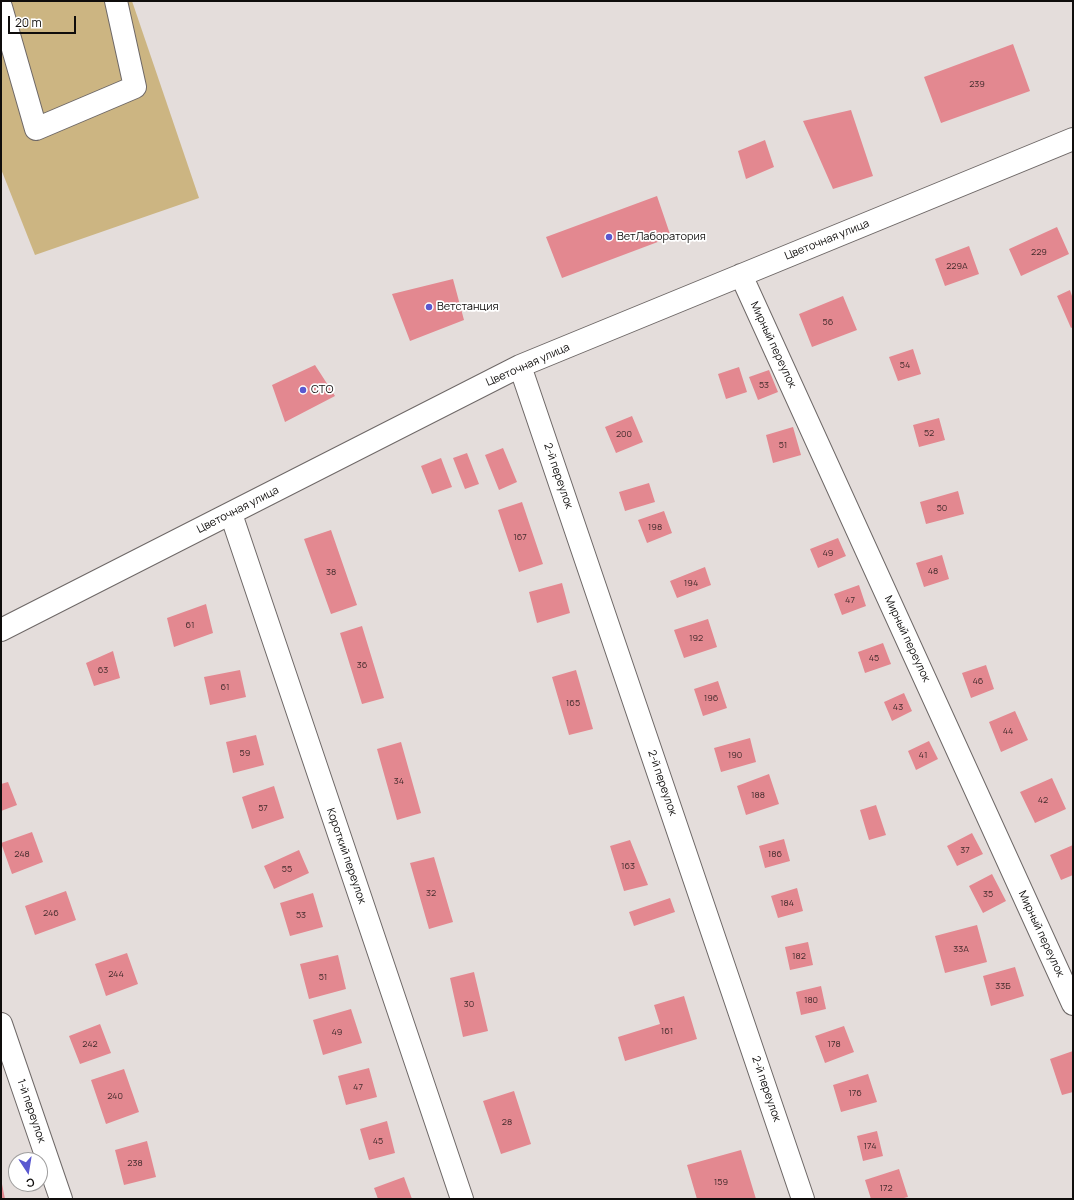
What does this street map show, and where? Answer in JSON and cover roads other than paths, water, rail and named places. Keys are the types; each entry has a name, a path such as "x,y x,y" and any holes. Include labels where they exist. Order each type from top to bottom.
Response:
{"street":[{"path":"1,7 36,129 135,87 116,1"},
{"name":"Цветочная улица","path":"1,630 520,366 1073,139"},
{"name":"Мирный переулок","path":"741,275 1073,1004"},
{"name":"2-й переулок","path":"520,366 803,1199"},
{"name":"Короткий переулок","path":"231,514 462,1199"},
{"name":"1-й переулок","path":"1,1024 61,1199"}],"place":[{"name":"ВетЛаборатория","path":"609,237"},
{"name":"Ветстанция","path":"429,307"},
{"name":"CTO","path":"303,390"}]}
